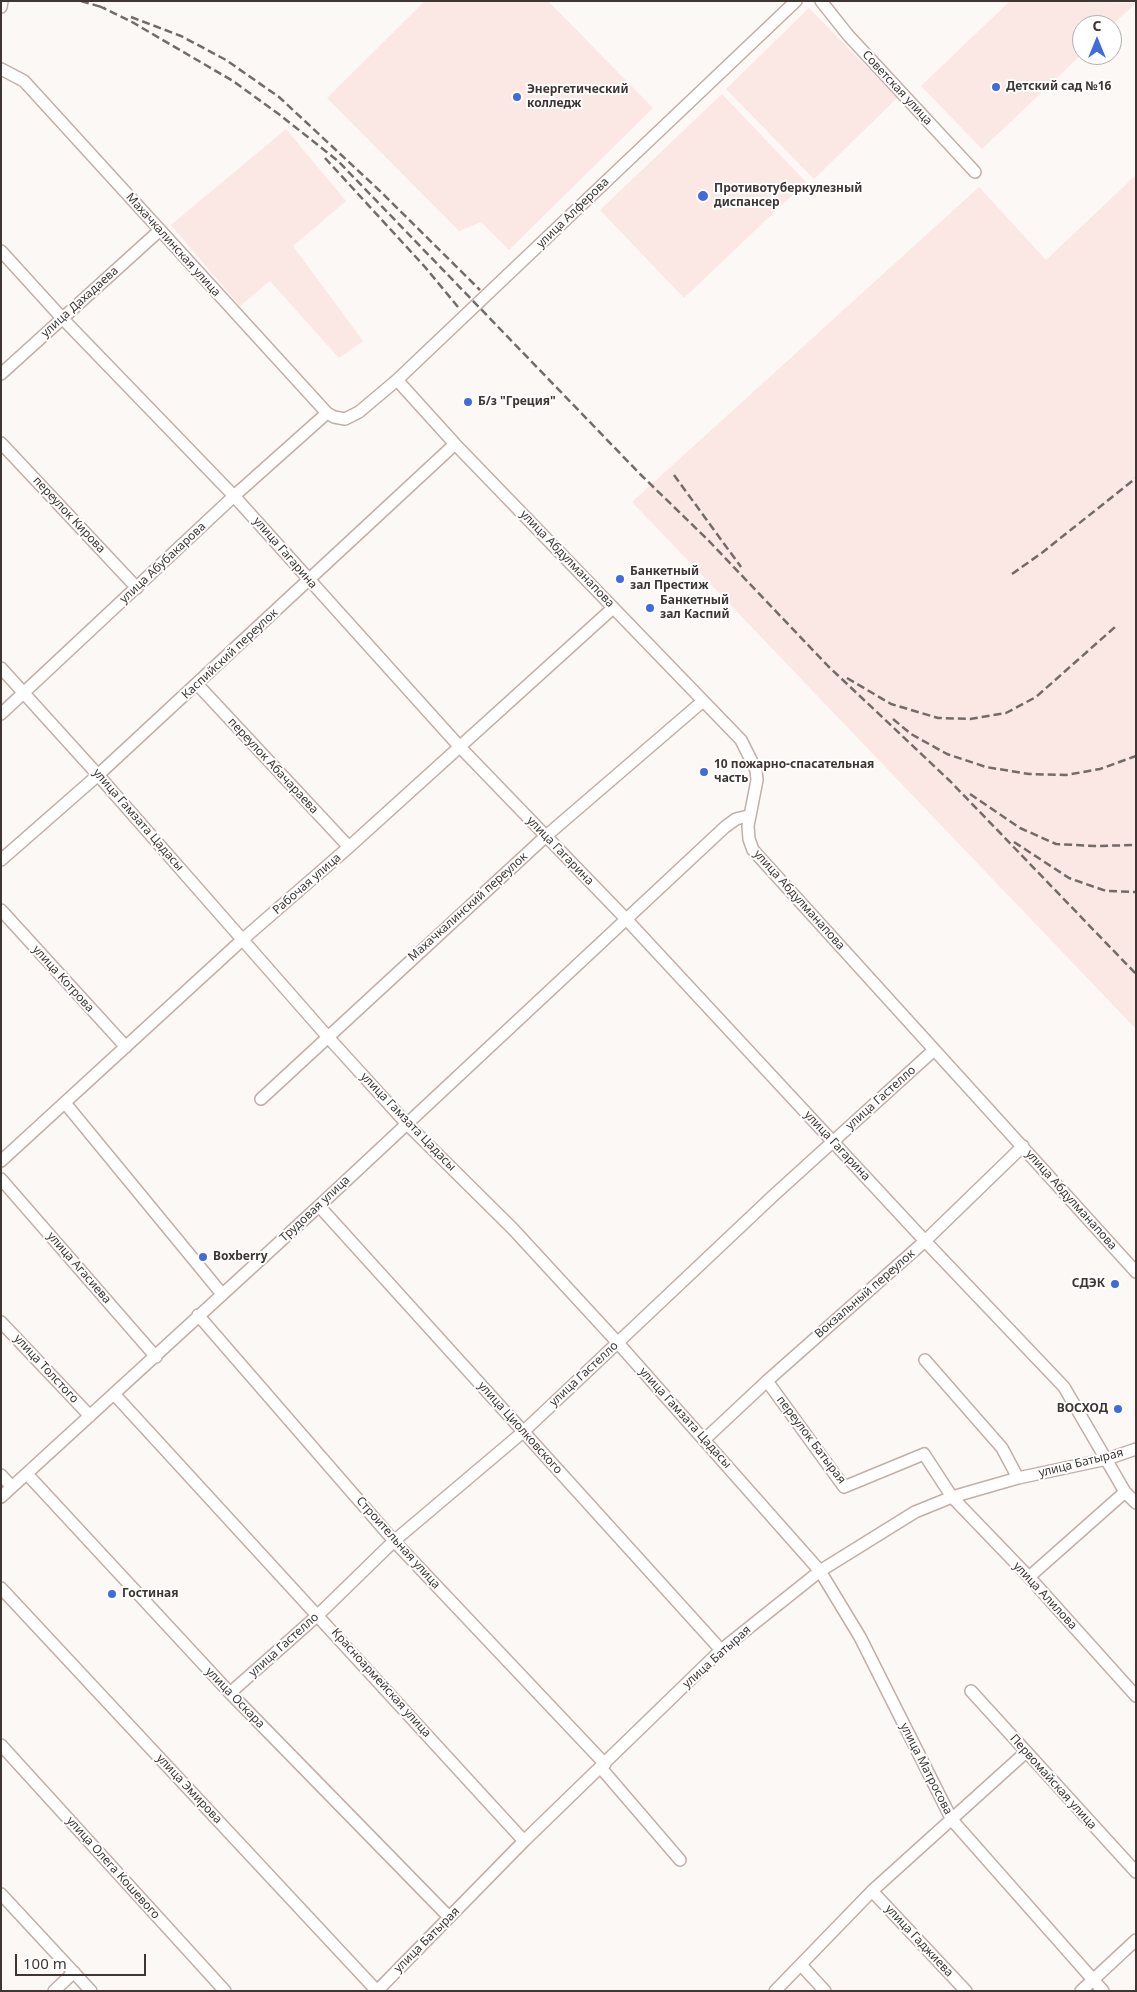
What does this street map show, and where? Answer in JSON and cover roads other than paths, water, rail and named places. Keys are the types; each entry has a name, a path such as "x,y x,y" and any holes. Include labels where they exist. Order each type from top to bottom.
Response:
{"street":[{"path":"1,7 2,1"},
{"name":"улица Алферова","path":"345,419 359,412 397,380 796,1"},
{"name":"Советская улица","path":"821,1 848,35 975,172"},
{"name":"Махачкалинская улица","path":"1,69 24,81 327,413 334,417 345,419"},
{"name":"улица Дахадаева","path":"1,374 159,230"},
{"name":"улица Гагарина","path":"1,251 62,318 234,496 459,746 627,920 925,1241 1064,1387 1125,1492 1136,1503"},
{"name":"улица Абдулманапова","path":"397,380 455,444 741,740 756,770 757,780 748,816 748,839 753,850 1136,1272"},
{"name":"улица Абубакарова","path":"1,714 234,496 327,413"},
{"name":"переулок Кирова","path":"1,443 137,588"},
{"name":"Каспийский переулок","path":"1,860 98,775 455,444"},
{"name":"Рабочая улица","path":"1,1161 242,940 349,847 613,608"},
{"name":"улица Гамзата Цадасы","path":"1,668 98,775 326,1036 407,1124 513,1229 618,1343 820,1571"},
{"name":"переулок Абачараева","path":"197,684 349,847"},
{"name":"Махачкалинский переулок","path":"261,1098 326,1036 546,836 703,701"},
{"name":"Трудовая улица","path":"1,1497 156,1357 198,1315 319,1206 566,973 627,920 725,827 736,819 748,816"},
{"name":"улица Котрова","path":"1,910 126,1047"},
{"name":"улица Гастелло","path":"230,1693 318,1615 394,1541 523,1432 833,1141 934,1050"},
{"path":"65,1103 222,1294"},
{"name":"Вокзальный переулок","path":"704,1440 767,1381 925,1241 1023,1146"},
{"name":"улица Агасиева","path":"1,1179 156,1357"},
{"name":"улица Циолковского","path":"319,1206 721,1650"},
{"name":"Строительная улица","path":"198,1315 394,1541 603,1766 680,1860"},
{"name":"улица Толстого","path":"1,1322 90,1416"},
{"path":"925,1360 1002,1448 1018,1478"},
{"name":"переулок Батырая","path":"767,1381 844,1488 924,1454 952,1497"},
{"name":"Красноармейская улица","path":"114,1394 524,1841"},
{"name":"улица Батырая","path":"377,1991 524,1841 721,1650 820,1571 915,1512 952,1497 1018,1478 1106,1460 1136,1448"},
{"name":"улица Оскара","path":"27,1474 230,1693 449,1917"},
{"path":"1,1475 12,1487"},
{"path":"1029,1577 1125,1492"},
{"name":"улица Алилова","path":"952,1497 1029,1577 1136,1696"},
{"name":"улица Матросова","path":"820,1571 860,1637 952,1820 1103,1991"},
{"name":"улица Эмирова","path":"1,1588 377,1991"},
{"name":"Первомайская улица","path":"971,1691 1136,1872"},
{"name":"улица Олега Кошевого","path":"1,1745 225,1991"},
{"path":"775,1991 872,1891 1026,1752"},
{"name":"улица Гаджиева","path":"872,1891 966,1991"},
{"path":"1,1894 91,1991"},
{"path":"1081,1991 1136,1940"},
{"path":"801,1966 825,1991"},
{"path":"54,1991 74,1972"}],"railway":[{"path":"81,1 105,8"},
{"path":"99,6 132,22 233,81 338,161 640,474 707,539 828,666 950,781 1136,974"},
{"path":"131,17 181,36 226,60 279,97 380,191 480,290"},
{"path":"325,158 425,267 458,307"},
{"path":"674,475 741,567"},
{"path":"1012,574 1043,552 1136,478"},
{"path":"847,678 891,704 938,718 970,719 1006,713 1036,697 1115,627"},
{"path":"893,719 911,734 947,754 986,767 1029,774 1066,775 1100,769 1136,756"},
{"path":"970,794 1020,828 1056,844 1095,846 1136,845"},
{"path":"1014,842 1069,878 1106,891 1136,892"}],"place":[{"name":"Детский сад №16","path":"996,87"},
{"name":"Энергетический колледж","path":"517,97"},
{"name":"Противотуберкулезный диспансер","path":"703,196"},
{"name":"Б/з \"Греция\"","path":"468,402"},
{"name":"Банкетный зал Престиж","path":"620,579"},
{"name":"Банкетный зал Каспий","path":"650,608"},
{"name":"10 пожарно-спасательная часть","path":"704,772"},
{"name":"Boxberry","path":"203,1257"},
{"name":"СДЭК","path":"1115,1284"},
{"name":"ВОСХОД","path":"1118,1409"},
{"name":"Гостиная","path":"112,1594"}]}
